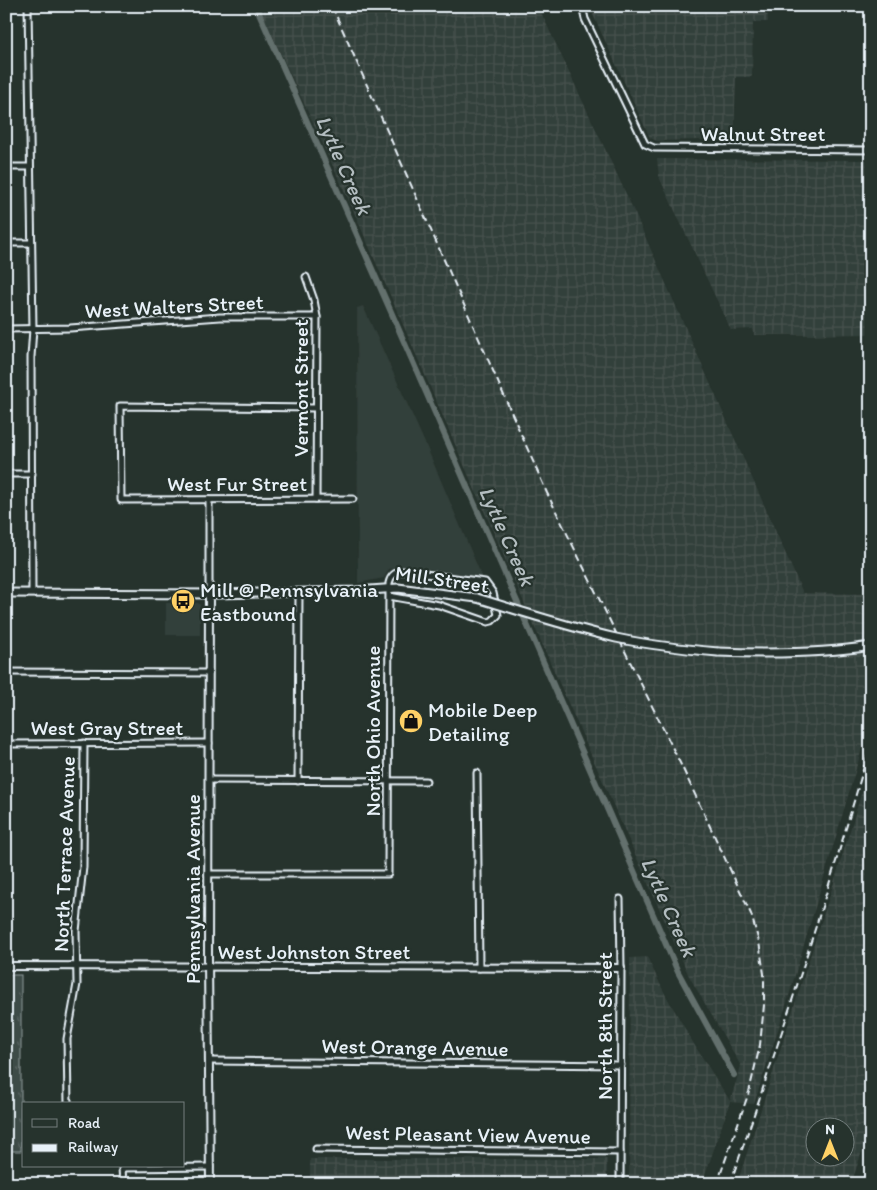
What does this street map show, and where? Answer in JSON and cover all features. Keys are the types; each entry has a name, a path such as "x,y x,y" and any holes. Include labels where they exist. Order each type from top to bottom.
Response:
{"main road":[{"name":"Mill Street","path":"6,593 209,594 390,592 477,598 546,620 618,638 679,648 767,654 871,646"}],"street":[{"path":"28,6 30,243 33,329 31,372 32,593"},
{"name":"Walnut Street","path":"582,6 585,19 645,144 654,148 871,150"},
{"path":"6,167 30,167"},
{"path":"6,243 30,243"},
{"name":"Vermont Street","path":"306,278 314,300 317,317 316,500"},
{"name":"West Walters Street","path":"6,329 70,328 220,317 317,317"},
{"name":"West Fur Street","path":"316,408 120,406 121,500 353,499"},
{"path":"6,474 32,474"},
{"path":"209,500 209,594"},
{"path":"398,571 485,582 493,594 498,615 488,622 439,605 390,592 390,578 398,571"},
{"path":"298,781 299,592"},
{"name":"North Ohio Avenue","path":"208,874 388,874 390,592"},
{"name":"Pennsylvania Avenue","path":"209,594 208,966 210,1184"},
{"path":"6,672 208,673"},
{"name":"North Terrace Avenue","path":"68,1102 67,1039 71,1012 76,996 76,931 83,867 84,743"},
{"name":"West Gray Street","path":"6,744 209,743"},
{"path":"477,773 479,968"},
{"path":"209,780 426,781"},
{"name":"North 8th Street","path":"620,899 620,1184"},
{"name":"West Johnston Street","path":"6,966 621,968"},
{"name":"West Orange Avenue","path":"209,1061 621,1065"},
{"name":"West Pleasant View Avenue","path":"316,1149 620,1152"},
{"path":"122,1184 122,1168 210,1168"}],"shaded area":[{"path":"259,6 538,6 628,198 803,593 871,594 871,718 788,999 754,1104 730,1102 702,1184 629,1184 630,958 647,957 665,994 730,1101 741,1066 689,976 354,212"},
{"path":"589,6 767,6 768,22 753,22 752,77 736,77 734,139 657,141 650,138"},
{"path":"657,159 871,160 871,334 754,335 753,329 731,330 659,177"},
{"path":"363,306 425,443 482,577 405,566 389,569 384,578 358,583 357,308"},
{"path":"166,603 198,603 200,605 200,635 166,635"},
{"path":"871,762 871,1125 851,1184 737,1184"},
{"path":"310,1159 607,1159 607,1184 219,1184 310,1182"}],"green space":[{"path":"6,975 21,975 21,1151 6,1151"}],"waterway":[{"name":"Lytle Creek","path":"256,6 678,972 734,1075"}],"railway":[{"path":"332,6 547,493 683,769 751,914 759,942 764,974 764,1005 760,1045 749,1092 717,1184"},
{"path":"730,1184 804,964 871,742"}],"place":[{"name":"Mill @ Pennsylvania Eastbound","path":"183,601"},
{"name":"Mobile Deep Detailing","path":"411,721"}]}
